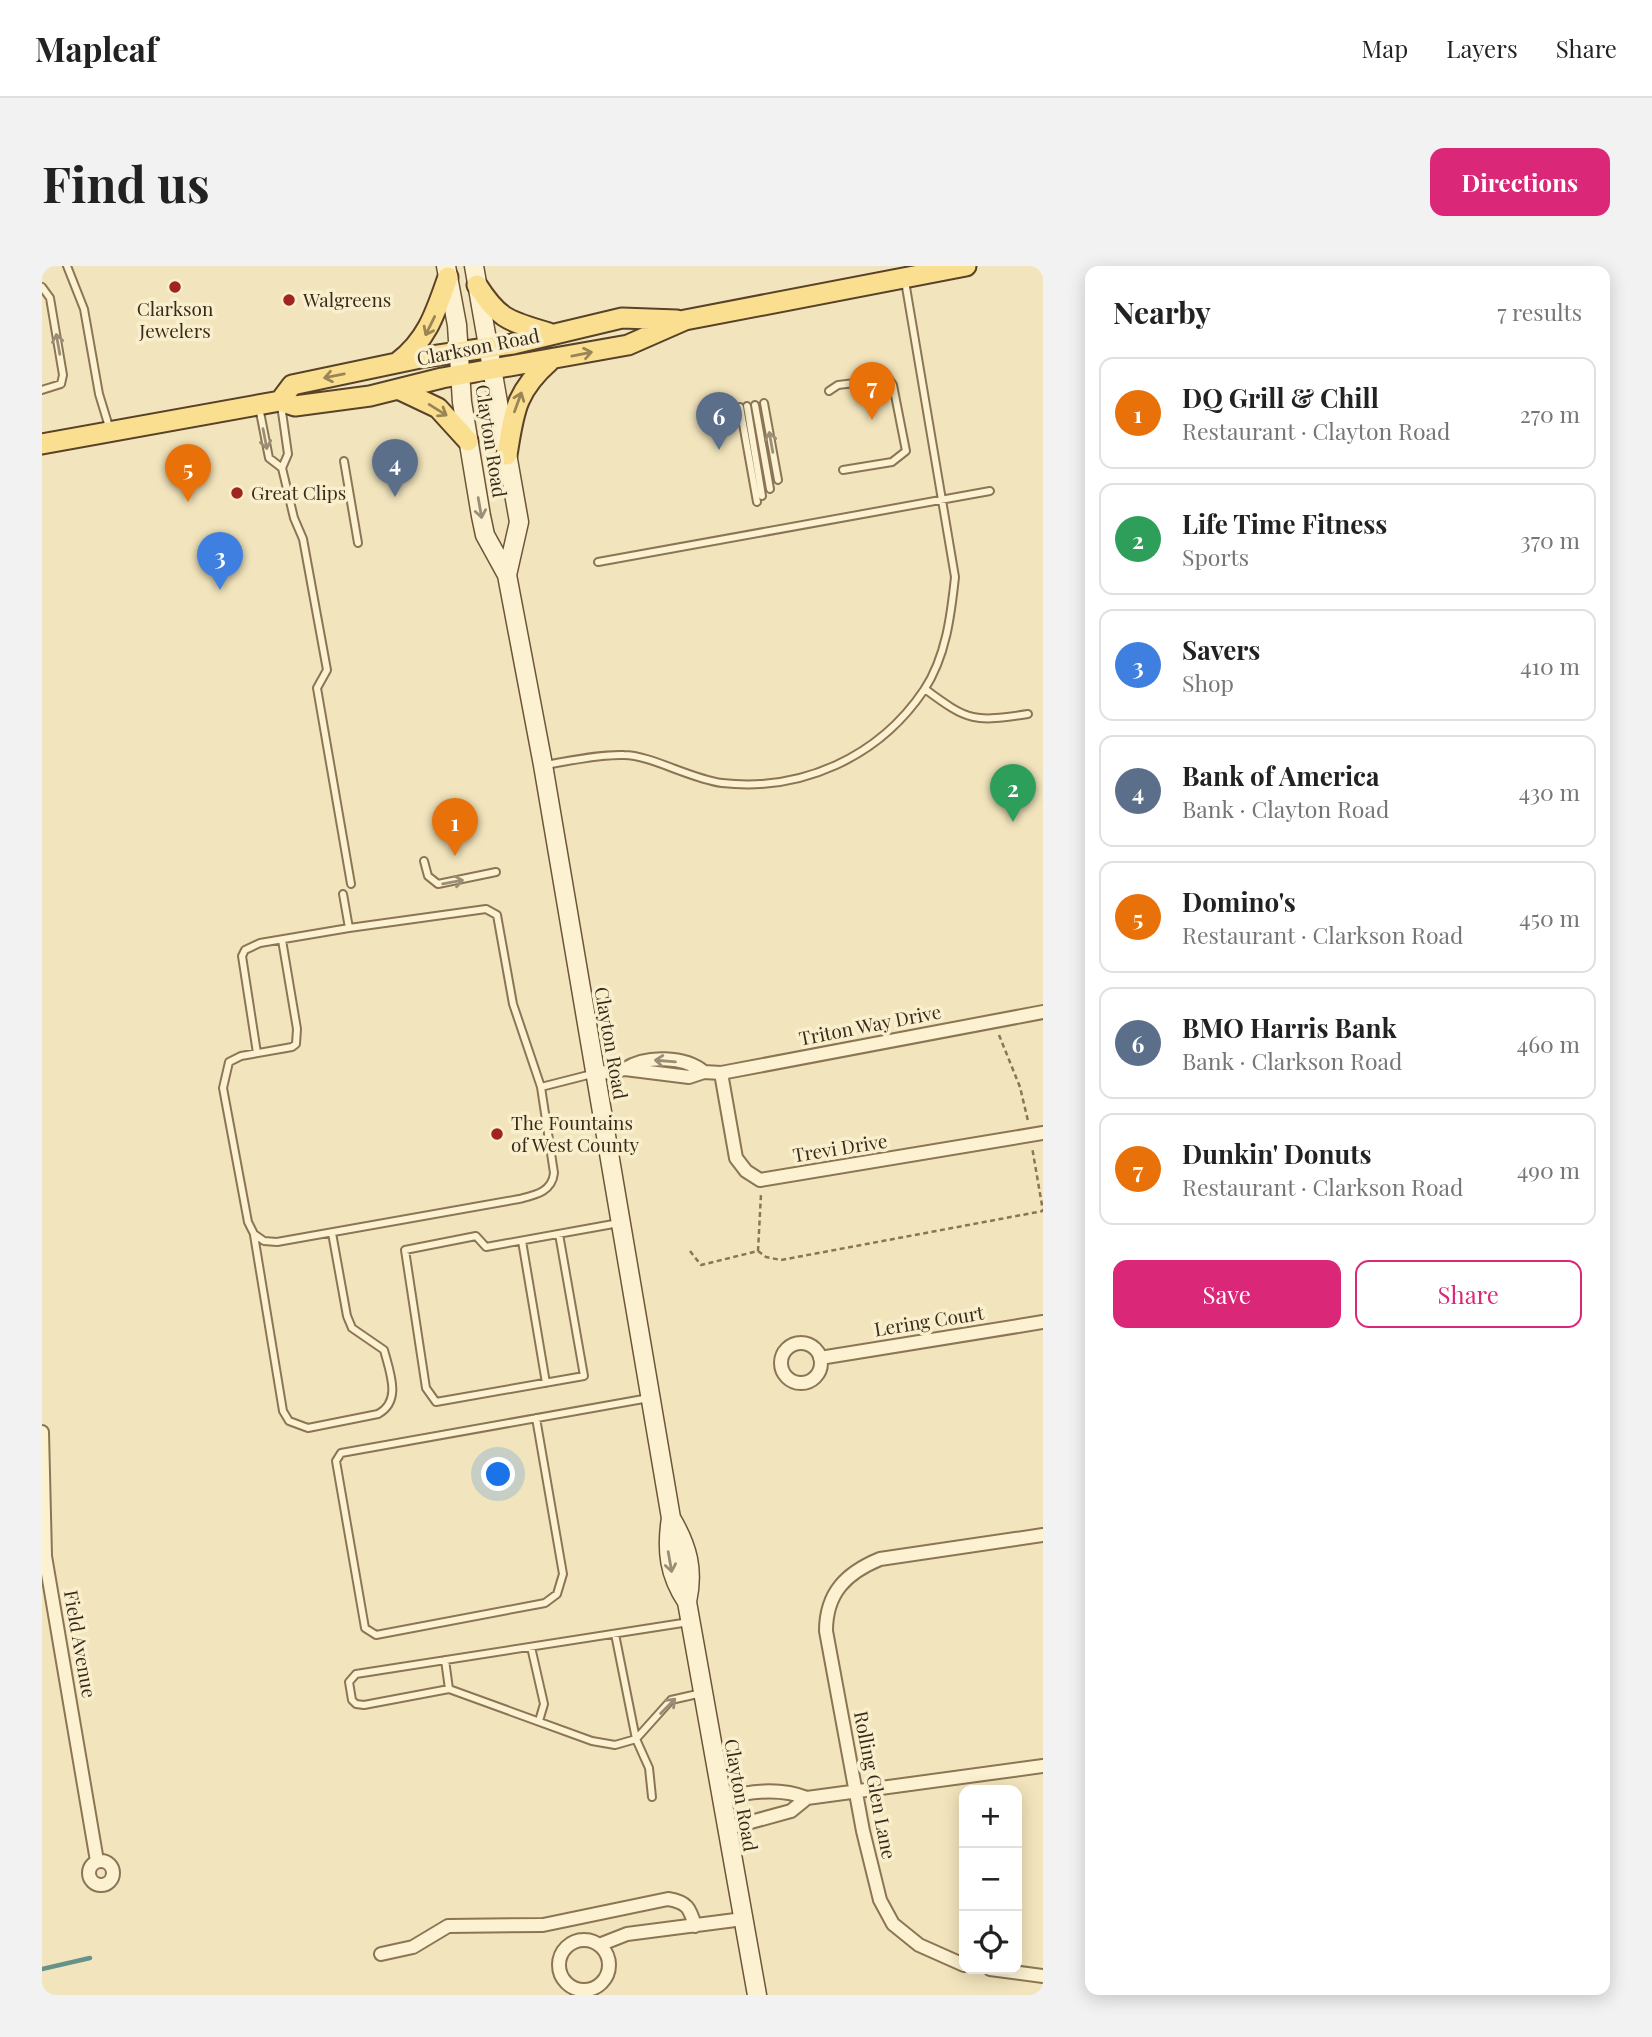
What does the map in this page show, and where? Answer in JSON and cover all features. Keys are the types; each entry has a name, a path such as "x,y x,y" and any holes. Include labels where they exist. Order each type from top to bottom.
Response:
{"main road":[{"name":"Clarkson Road","path":"42,444 280,401 295,407 400,390 460,376 628,345 685,320 966,266"},
{"name":"Clayton Road","path":"447,272 468,440 485,535 507,575 543,765 671,1518 667,1546 673,1581 687,1602 725,1829 757,1995"},
{"path":"396,364 423,340 432,322 447,272"},
{"name":"Clayton Road","path":"476,275 519,522 507,575"},
{"path":"476,275 492,309 503,317 550,333"},
{"name":"Clarkson Road","path":"280,401 292,384 487,348 622,318 685,320"},
{"path":"507,456 516,403 533,376 551,360"},
{"path":"400,390 438,408 468,440"}],"street":[{"name":"Triton Way Drive","path":"594,1074 625,1069 638,1061 661,1059 696,1065 704,1072 721,1073 1043,1012"},
{"name":"Trevi Drive","path":"721,1073 736,1158 746,1171 760,1180 1043,1133"},
{"name":"Lering Court","path":"820,1358 1043,1322"},
{"name":"Field Avenue","path":"42,1432 45,1556 97,1861"},
{"name":"Rolling Glen Lane","path":"959,1963 919,1945 893,1924 880,1900 871,1869 826,1631 826,1612 832,1595 851,1577 880,1559 1043,1535"},
{"path":"725,1829 791,1811 807,1798 856,1789 1043,1766"},
{"path":"720,1799 741,1793 789,1791 807,1798"},
{"path":"381,1954 413,1947 448,1926 543,1925 668,1899 681,1901 690,1908 695,1926"},
{"path":"598,1945 627,1934 743,1919"},
{"path":"576,1941 598,1945 604,1950 609,1965 598,1991 575,1989 563,1979 559,1964 564,1950 576,1941"},
{"path":"1022,1973 1043,1976"}],"lane":[{"path":"68,266 84,309 99,394 111,433"},
{"path":"543,765 626,755 720,783 766,785 807,778 850,759 886,734 925,689 951,620 955,577 905,277"},
{"path":"42,287 50,298 63,375 61,384 42,390"},
{"path":"829,391 838,385 888,379 893,385 906,451 892,461 843,470"},
{"path":"280,401 288,454 282,468 294,518 303,539 327,670 317,688 351,884"},
{"path":"764,403 778,480"},
{"path":"259,405 269,458 282,468"},
{"path":"760,499 747,406 770,489"},
{"path":"344,461 358,543"},
{"path":"598,562 990,491"},
{"path":"925,689 969,717 984,721 1028,714"},
{"path":"424,861 428,876 438,884 496,872"},
{"path":"343,894 349,928"},
{"path":"254,1234 264,1241 277,1242 519,1199 545,1191 553,1181 554,1173 541,1087 513,1004 497,915 486,909 349,928 250,947 242,956 257,1053"},
{"path":"282,940 297,1030 296,1044 229,1062 223,1088 248,1222 254,1234 284,1411 289,1421 308,1428 378,1415 387,1409 393,1399 384,1350 352,1328 347,1316 332,1233"},
{"path":"541,1087 594,1074"},
{"path":"559,1234 584,1376 436,1402 426,1388 405,1250 476,1236 486,1247 522,1241 559,1234 621,1223"},
{"path":"522,1241 547,1382"},
{"path":"536,1418 563,1574 557,1594 545,1603 376,1635 365,1628 336,1461 341,1453 536,1418 651,1398"},
{"path":"691,1622 355,1674 349,1682 352,1700 356,1704 449,1689 592,1741 615,1745 639,1737 671,1700 702,1693"},
{"path":"615,1634 649,1768 652,1797"},
{"path":"531,1647 544,1704 539,1721"},
{"path":"445,1660 449,1689"}],"path":[{"path":"998,1033 1020,1087 1028,1121"},
{"path":"758,1251 766,1257 781,1259 1043,1211 1032,1146"},
{"path":"758,1251 762,1190"},
{"path":"690,1251 701,1265 758,1251"}],"waterway":[{"path":"42,1969 90,1958"}],"place":[{"name":"Clarkson Jewelers","path":"175,287"},
{"name":"Walgreens","path":"289,300"},
{"name":"Dunkin' Donuts","path":"872,420"},
{"name":"BMO Harris Bank","path":"719,450"},
{"name":"Great Clips","path":"237,493"},
{"name":"Bank of America","path":"395,497"},
{"name":"Domino's","path":"188,502"},
{"name":"Savers","path":"220,590"},
{"name":"Life Time Fitness","path":"1013,822"},
{"name":"DQ Grill & Chill","path":"455,856"},
{"name":"The Fountains of West County","path":"497,1134"}]}
